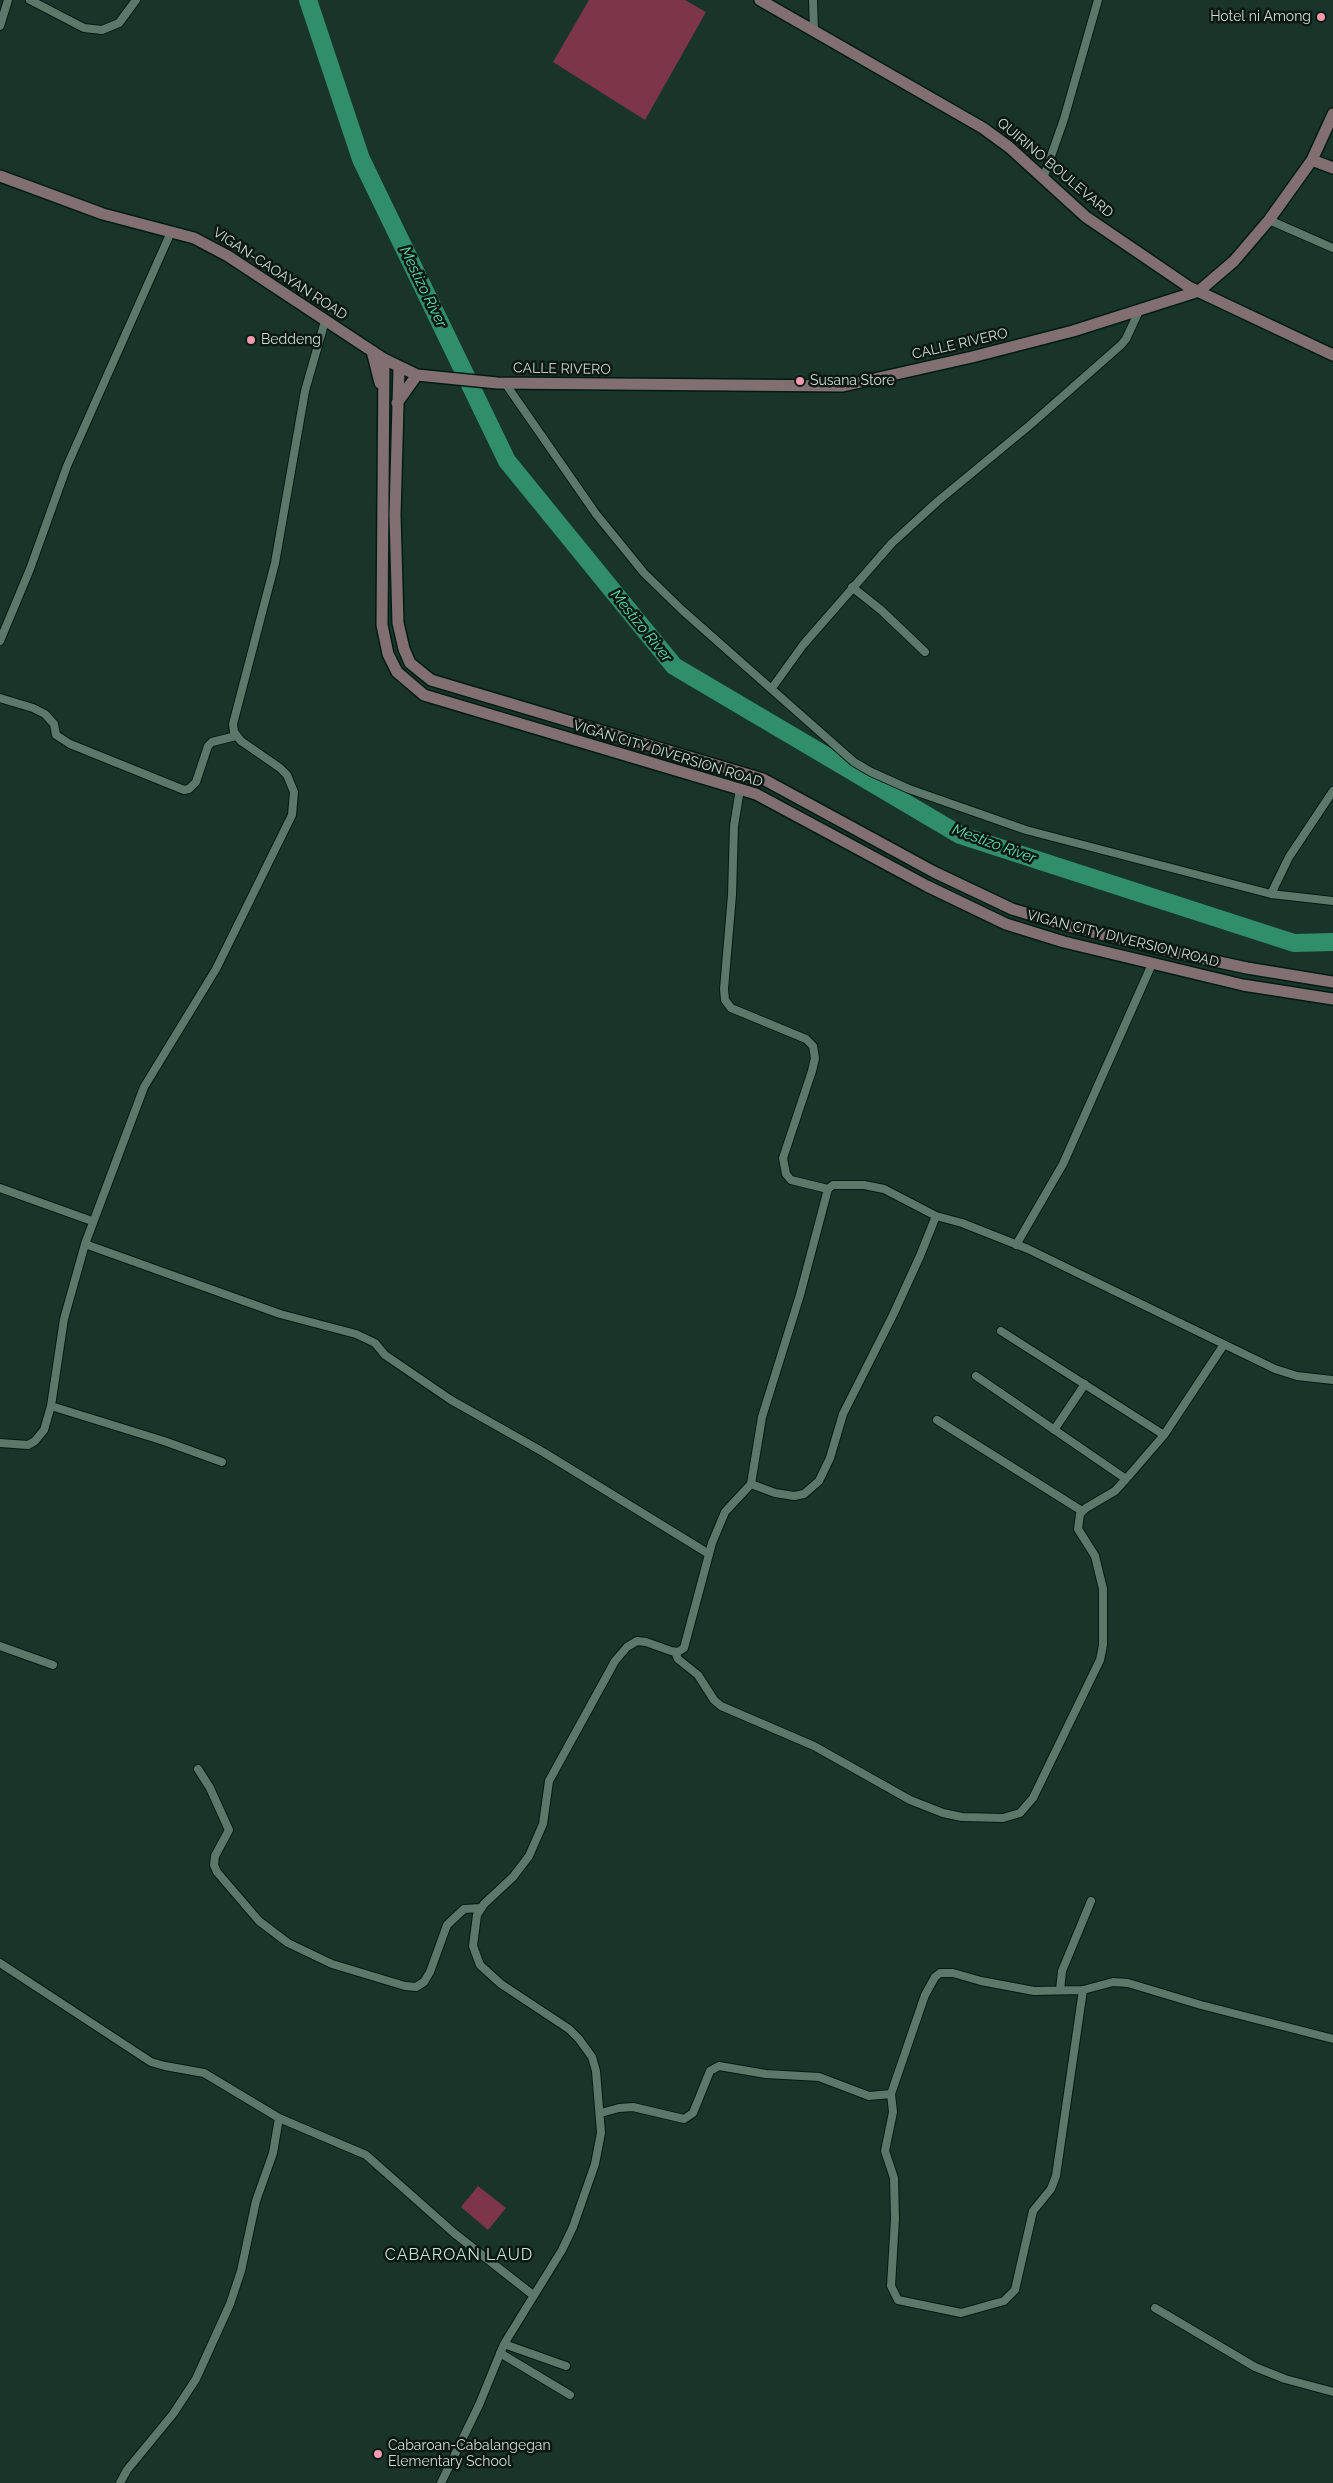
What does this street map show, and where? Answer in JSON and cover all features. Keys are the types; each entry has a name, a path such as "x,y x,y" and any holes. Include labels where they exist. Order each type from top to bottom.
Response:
{"main road":[{"name":"QUIRINO BOULEVARD","path":"760,0 983,128 1009,147 1086,217 1189,287 1333,355"},
{"name":"CALLE RIVERO","path":"420,375 501,383 842,386 972,357 1073,331 1199,291 1234,261 1269,220 1312,160 1333,114"},
{"path":"1312,160 1333,168"},
{"name":"VIGAN-CAOAYAN ROAD","path":"0,176 103,214 194,238 213,247 384,359 399,368 420,375"},
{"name":"VIGAN CITY DIVERSION ROAD","path":"372,351 384,397"},
{"name":"VIGAN CITY DIVERSION ROAD","path":"384,359 382,625 388,654 397,672 424,695 566,739 756,794 927,886 1006,924 1064,942 1152,964 1244,985 1333,999"},
{"name":"VIGAN CITY DIVERSION ROAD","path":"399,368 396,404 395,515 398,623 404,649 410,663 431,680 763,779 934,872 1012,908 1068,926 1172,952 1247,968 1333,982"},
{"path":"396,404 420,375"},
{"path":"566,739 571,723"},
{"path":"1169,967 1172,952"}],"street":[{"path":"0,26 8,0"},
{"path":"30,0 84,28 102,30 119,23 136,0"},
{"path":"814,0 814,32"},
{"path":"1043,179 1064,119 1098,0"},
{"path":"1269,220 1333,248"},
{"path":"0,641 30,569 67,466 171,232"},
{"path":"772,688 803,645 892,543 938,501 1030,425 1121,345 1126,339 1139,311"},
{"path":"0,1443 20,1446 35,1441 44,1430 51,1406 64,1319 85,1244 144,1087 216,969 292,815 294,792 287,775 236,736 233,724 275,563 305,391 325,321"},
{"path":"501,383 596,514 644,573 682,610 854,762 909,788 1026,830 1271,894 1333,901"},
{"path":"852,587 881,610 925,652"},
{"path":"0,698 34,708 45,714 54,724 56,735 70,744 186,791 196,782 208,746 212,742 236,736"},
{"path":"740,789 734,826 732,895 724,989 725,1000 731,1008 806,1039 813,1046 815,1058 812,1071 784,1158 786,1174 792,1180 828,1189"},
{"path":"1271,894 1294,849 1333,791"},
{"path":"1016,1245 1066,1156 1152,964"},
{"path":"441,2483 479,2405 504,2344 562,2250 573,2228 595,2164 601,2133 601,2113 595,2064 586,2046 569,2030 501,1984 480,1964 475,1955 473,1938 480,1908 513,1877 537,1840 545,1815 549,1781 614,1661 627,1647 637,1641 646,1642 675,1652 682,1650 686,1644 719,1522 724,1512 751,1484 762,1417 800,1295 828,1189 833,1185 875,1186 936,1216 962,1223 1016,1245 1106,1286 1223,1346 1286,1373 1333,1380"},
{"path":"0,1188 92,1222"},
{"path":"751,1484 775,1493 794,1496 804,1494 819,1481 830,1458 843,1414 897,1307 936,1216"},
{"path":"85,1244 280,1314 356,1334 374,1343 385,1355 451,1400 543,1452 709,1554"},
{"path":"1001,1331 1164,1434"},
{"path":"675,1652 678,1659 698,1676 714,1700 721,1706 814,1746 910,1800 942,1813 962,1817 987,1819 1012,1817 1020,1813 1033,1798 1102,1652 1104,1627 1102,1589 1095,1556 1078,1529 1082,1511 1115,1491 1126,1479 1164,1434 1223,1346"},
{"path":"976,1376 1126,1479"},
{"path":"1054,1430 1085,1384"},
{"path":"51,1406 164,1441 222,1462"},
{"path":"937,1420 1082,1511"},
{"path":"0,1646 53,1665"},
{"path":"198,1770 210,1788 229,1830 216,1856 214,1865 217,1872 259,1921 288,1943 332,1964 405,1986 416,1987 424,1982 430,1972 447,1925 466,1908 480,1908"},
{"path":"1060,1990 1062,1971 1091,1900"},
{"path":"0,1964 151,2062 166,2066 194,2069 204,2073 279,2118 366,2155 454,2233 534,2295"},
{"path":"1083,1990 1079,2028 1056,2176 1051,2188 1033,2211 1019,2282 1012,2294 1004,2301 961,2313 903,2302 894,2295 891,2286 895,2181 884,2151 893,2112 891,2094 925,1995 935,1977 940,1973 953,1973 982,1981 1034,1991 1083,1990 1113,1982 1128,1983 1201,2005 1333,2039"},
{"path":"601,2113 619,2108 633,2107 684,2119 693,2113 710,2071 719,2066 766,2074 819,2077 869,2096 891,2094"},
{"path":"120,2483 127,2470 173,2414 196,2379 230,2304 241,2271 256,2201 272,2153 279,2118"},
{"path":"1155,2308 1255,2366 1285,2379 1333,2392"},
{"path":"504,2344 566,2366"},
{"path":"500,2353 570,2395"}],"shaded area":[{"path":"589,0 685,0 706,12 645,120 553,62"},
{"path":"478,2186 506,2208 488,2230 461,2207"}],"waterway":[{"name":"Mestizo River","path":"308,0 361,159 507,461 674,666 960,835 1294,943 1333,942"}],"place":[{"name":"Hotel ni Among","path":"1321,17"},
{"name":"Beddeng","path":"251,340"},
{"name":"Susana Store","path":"800,381"},
{"name":"Cabaroan-Cabalangegan Elementary School","path":"378,2454"}],"district":[{"name":"CABAROAN LAUD","path":"459,2255"}]}
